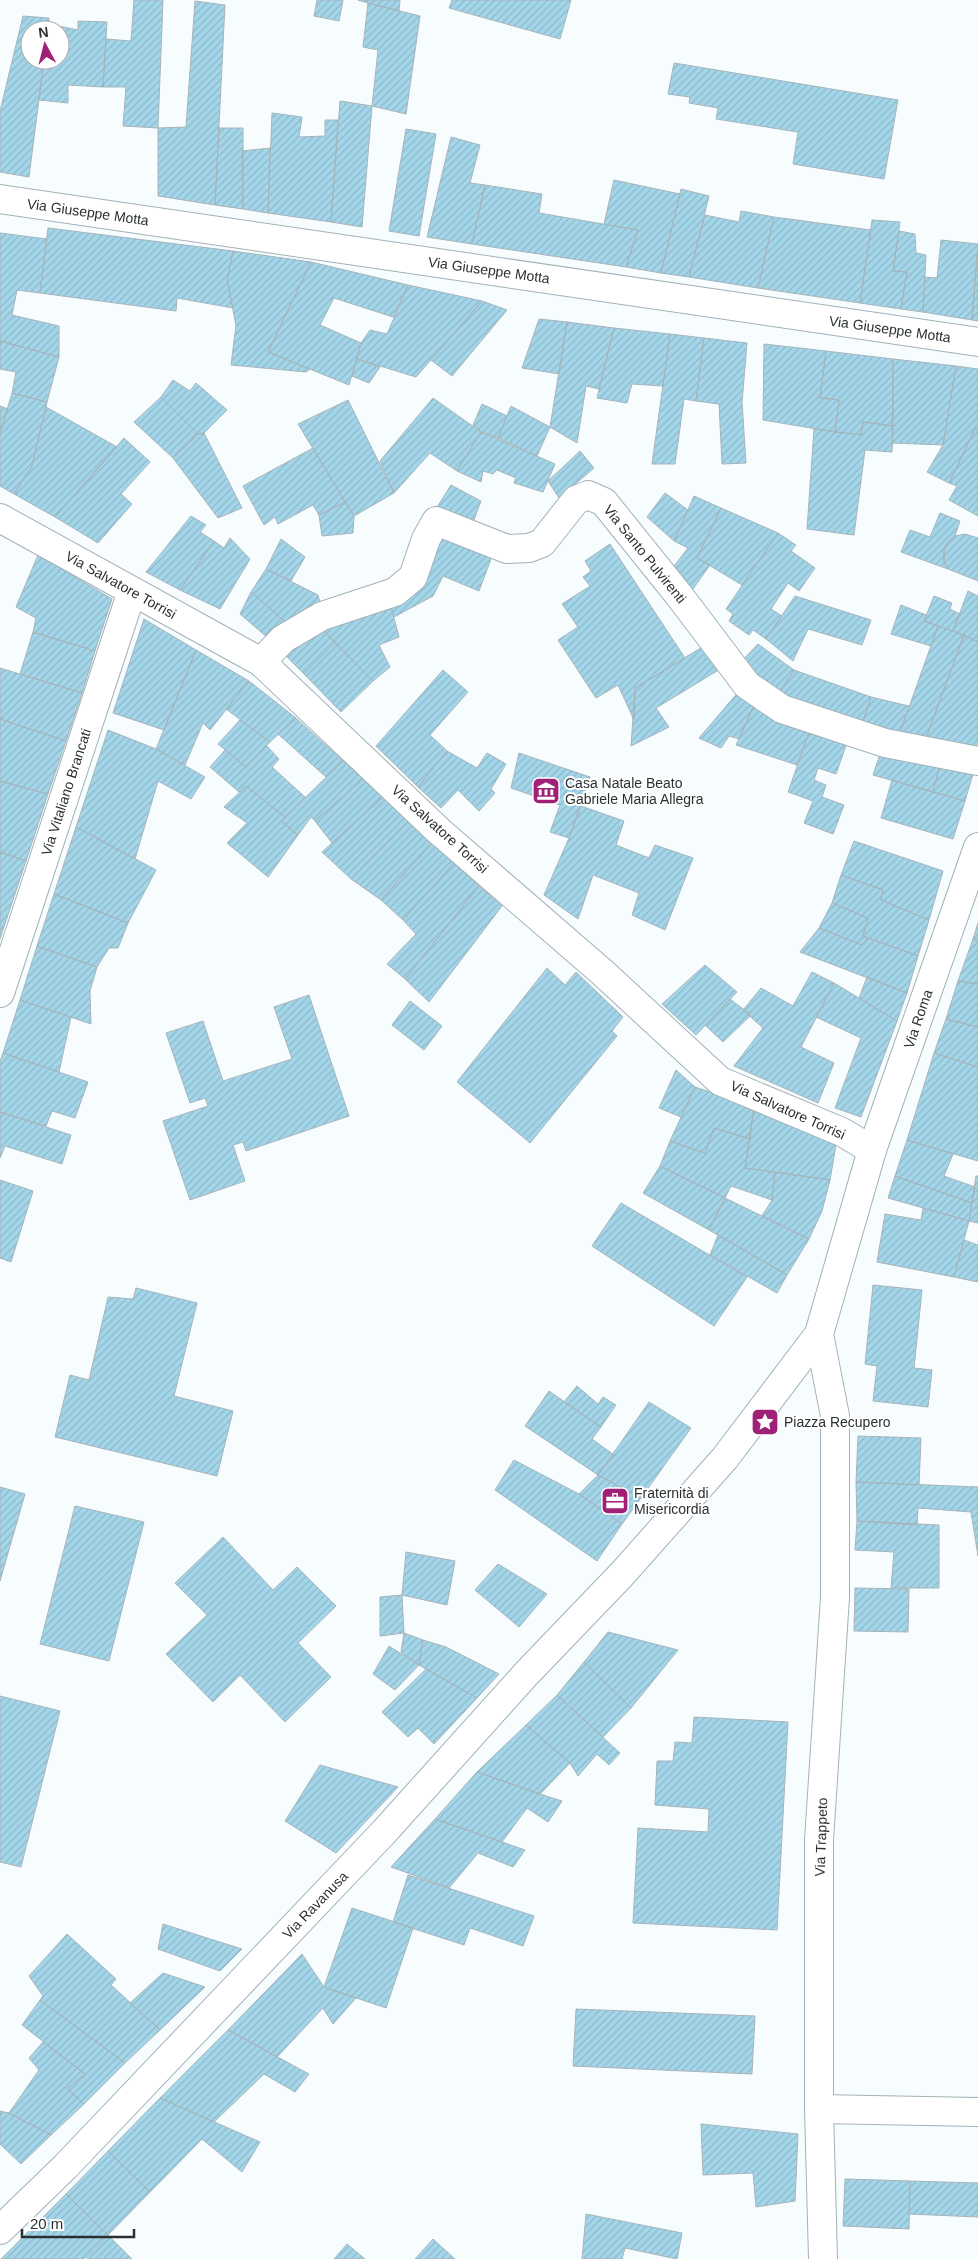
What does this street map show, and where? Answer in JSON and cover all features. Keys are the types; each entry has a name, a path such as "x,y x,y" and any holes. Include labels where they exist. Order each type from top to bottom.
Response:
{"street":[{"name":"Via Giuseppe Motta","path":"0,199 978,342"},
{"name":"Via Santo Pulvirenti","path":"261,662 283,639 322,616 395,592 413,578 426,539 436,522 507,549 529,548 542,543 576,500 588,495 604,502 678,594 747,685 782,709 885,743 978,760"},
{"name":"Via Salvatore Torrisi","path":"0,518 261,662 439,831 602,972 720,1080 842,1132 872,1150"},
{"name":"Via Vitaliano Brancati","path":"0,993 132,591"},
{"name":"Via Roma","path":"819,1334 872,1150 978,846"},
{"name":"Via Trappeto","path":"819,1334 835,1416 835,1596 819,1840 822,2259"},
{"name":"Via Ravanusa","path":"0,2230 71,2160 377,1839 527,1673 622,1573 725,1458 819,1334"},
{"path":"820,2109 978,2112"}],"building":[{"path":"134,0 163,0 158,128 123,126 126,87 103,87 106,39 131,41"},
{"path":"317,0 343,0 339,21 314,16"},
{"path":"358,0 400,0 399,11 368,3"},
{"path":"452,0 571,0 560,39 449,8"},
{"path":"195,1 225,5 215,205 158,196 158,128 186,127"},
{"path":"368,3 420,16 406,114 372,106 378,50 363,47"},
{"path":"23,16 49,18 49,20 22,20"},
{"path":"78,21 107,22 103,87 68,85 68,103 39,100 43,70 70,70 70,28 78,30"},
{"path":"20,28 20,70 43,70 29,177 0,172 0,111"},
{"path":"674,63 898,100 884,179 793,164 798,132 716,119 718,108 689,103 690,97 668,94"},
{"path":"340,101 372,106 362,227 331,222"},
{"path":"272,113 302,117 299,137 325,136 325,120 338,120 331,222 268,213"},
{"path":"219,128 243,128 243,209 215,205"},
{"path":"406,129 436,134 419,236 389,231"},
{"path":"451,137 480,145 470,183 485,185 472,244 427,237"},
{"path":"270,148 268,213 243,209 242,151"},
{"path":"614,180 680,194 661,273 626,267 638,230 604,224"},
{"path":"485,185 542,194 539,213 638,230 626,267 472,244"},
{"path":"681,189 709,196 689,277 661,273"},
{"path":"741,211 774,217 758,288 689,277 705,215 739,222"},
{"path":"774,217 871,230 860,303 758,288"},
{"path":"872,220 900,222 893,271 907,272 901,309 860,303"},
{"path":"48,228 233,251 227,281 233,308 177,298 176,311 40,293"},
{"path":"899,231 915,234 916,253 926,255 923,312 901,309 907,272 893,271"},
{"path":"0,233 47,239 40,293 17,290 12,315 59,326 59,357 0,341"},
{"path":"941,240 978,244 972,320 923,312 925,277 937,278"},
{"path":"978,244 978,321 972,320"},
{"path":"233,251 311,262 268,352 310,369 306,372 231,365 236,325 227,281"},
{"path":"311,262 408,285 393,317 334,298 320,325 361,343 349,385 268,352"},
{"path":"408,285 482,301 416,377 357,359 361,343 370,330 387,334"},
{"path":"482,301 507,310 452,376 431,360"},
{"path":"539,319 567,322 559,374 522,368"},
{"path":"567,322 614,328 599,389 586,386 577,443 550,427"},
{"path":"614,328 670,334 663,386 632,384 627,403 597,398"},
{"path":"670,334 704,338 696,401 684,399 675,464 652,464"},
{"path":"704,338 747,343 742,402 746,463 722,464 719,404 696,401"},
{"path":"0,341 59,357 47,402 12,393 16,372 0,369"},
{"path":"764,344 826,351 820,398 839,400 835,432 763,420"},
{"path":"826,351 893,359 893,426 863,422 861,435 835,432 839,400 820,398"},
{"path":"357,359 380,367 369,383 352,376"},
{"path":"893,359 956,366 943,445 892,443"},
{"path":"956,366 978,369 978,429 975,429 949,483 927,472 943,445"},
{"path":"173,380 190,391 196,383 227,410 204,433 198,434 161,397"},
{"path":"12,393 47,402 32,466 14,494 0,486 0,433"},
{"path":"161,397 198,434 173,458 134,422"},
{"path":"433,398 481,432 457,471 430,453 394,493 380,461"},
{"path":"348,400 394,493 354,516 298,424"},
{"path":"482,404 507,416 498,438 481,432 473,425"},
{"path":"0,406 8,409 0,433"},
{"path":"511,406 550,427 537,456 498,438"},
{"path":"46,407 117,447 55,517 14,494 32,466"},
{"path":"863,422 893,426 892,452 865,450 854,535 807,529 814,429 861,435"},
{"path":"975,429 978,429 978,516 949,500 957,486 949,483"},
{"path":"481,432 555,464 543,492 514,483 516,478 497,470 493,474 483,471 481,482 457,471"},
{"path":"204,433 242,508 218,518 173,458 198,434"},
{"path":"124,438 150,462 121,494 132,504 98,543 55,517"},
{"path":"313,448 345,502 319,515 313,505 278,524 275,517 264,525 243,486"},
{"path":"580,451 594,468 559,498 548,481"},
{"path":"451,485 481,501 471,528 434,512"},
{"path":"665,493 688,510 674,541 647,517"},
{"path":"694,496 721,508 697,558 710,565 688,596 671,570 688,548 674,541"},
{"path":"345,502 354,516 353,533 322,536 319,515"},
{"path":"721,508 778,533 742,585 697,558"},
{"path":"940,513 960,521 955,536 944,548 944,562 948,569 901,552 910,530 930,537"},
{"path":"191,516 206,525 200,532 214,541 180,590 146,572"},
{"path":"441,530 492,556 479,591 443,576 433,596 394,617 390,603"},
{"path":"778,533 796,545 791,551 815,568 799,591 788,583 771,609 782,616 766,639 753,630 749,635 729,621 733,614 726,609"},
{"path":"965,534 978,538 978,581 948,569 944,562 944,548 948,542 955,536"},
{"path":"230,538 250,559 220,609 180,590 214,541 224,548"},
{"path":"281,539 305,557 291,581 266,569"},
{"path":"610,544 685,658 635,688 634,720 618,685 596,698 558,640 578,627 562,604 590,586 583,577 591,571 585,561"},
{"path":"38,555 112,599 95,651 33,632 36,618 16,607"},
{"path":"266,569 318,595 321,607 289,625 251,592"},
{"path":"968,591 978,596 978,642 953,631"},
{"path":"251,592 289,625 268,638 240,614"},
{"path":"795,596 871,620 862,645 808,629 793,661 766,639"},
{"path":"934,596 952,603 950,609 960,614 953,631 924,621"},
{"path":"390,603 399,637 379,645 390,667 373,681 321,628"},
{"path":"901,605 926,615 924,621 938,626 931,646 891,634"},
{"path":"144,619 196,650 164,730 113,713"},
{"path":"938,626 964,635 925,741 898,738"},
{"path":"321,628 335,643 304,674 284,654"},
{"path":"33,632 95,651 82,693 20,674"},
{"path":"964,635 978,642 978,753 925,741"},
{"path":"335,643 373,681 341,712 304,674"},
{"path":"758,644 794,670 780,692 740,663"},
{"path":"704,646 717,671 656,708 669,727 631,746 635,688"},
{"path":"196,650 249,681 210,730 203,723 185,765 156,749"},
{"path":"0,668 82,693 66,741 0,719"},
{"path":"443,670 468,692 430,735 447,751 418,787 376,746"},
{"path":"794,670 871,697 861,727 780,692"},
{"path":"249,681 296,718 270,742 226,709"},
{"path":"740,690 755,703 739,739 729,736 721,748 699,738"},
{"path":"871,697 909,706 898,738 861,727"},
{"path":"755,703 811,727 797,765 736,745"},
{"path":"296,718 343,761 326,777 278,734"},
{"path":"0,719 66,741 48,794 0,781"},
{"path":"240,720 270,742 246,767 218,744"},
{"path":"811,727 848,740 836,774 818,768 814,780 826,785 822,797 844,805 833,834 804,823 813,801 788,792"},
{"path":"108,730 156,749 205,777 191,799 158,781 135,859 76,827"},
{"path":"266,745 279,759 272,767 305,797 285,817 246,786 239,792 210,767 225,750 246,767"},
{"path":"447,751 477,768 487,753 506,764 491,789 495,793 479,811 458,790 441,808 418,787"},
{"path":"881,751 941,760 933,792 873,775"},
{"path":"519,753 590,777 569,838 550,832 560,805 511,788"},
{"path":"941,760 975,767 965,801 933,792"},
{"path":"343,761 363,779 315,821 311,817 298,835 281,821"},
{"path":"363,779 383,797 332,843 315,821"},
{"path":"892,780 965,801 953,839 881,818"},
{"path":"0,781 48,794 26,861 0,852"},
{"path":"246,786 285,817 281,821 298,835 268,877 227,843 247,823 224,807"},
{"path":"383,797 408,821 351,879 322,852"},
{"path":"581,806 624,821 616,845 649,858 655,845 693,858 665,930 632,915 639,893 593,875 578,919 544,895"},
{"path":"408,821 432,843 381,900 351,879"},
{"path":"76,827 156,870 128,923 54,894"},
{"path":"854,841 943,871 929,920 881,900 883,890 841,875"},
{"path":"432,843 454,863 403,920 381,900"},
{"path":"0,852 26,861 0,939"},
{"path":"454,863 479,886 405,979 387,964 416,934 403,920"},
{"path":"841,875 883,890 881,900 929,920 918,956 863,936 868,918 832,903"},
{"path":"479,886 502,906 429,1002 405,979"},
{"path":"54,894 128,923 118,948 109,948 97,967 37,946"},
{"path":"832,903 868,918 863,936 868,938 862,945 819,928"},
{"path":"978,923 978,941 973,939"},
{"path":"819,928 862,945 868,938 918,956 907,993 800,952"},
{"path":"973,939 978,941 978,984 958,981"},
{"path":"37,946 97,967 90,991 91,1024 20,1000"},
{"path":"705,965 737,992 696,1035 662,1004"},
{"path":"547,968 565,985 576,972 623,1017 612,1031 617,1036 530,1143 457,1082"},
{"path":"812,972 834,983 801,1047 834,1063 818,1103 734,1066 763,1028 743,1010 761,988 793,1006"},
{"path":"867,977 907,993 897,1021 859,998"},
{"path":"958,981 978,984 978,1027 946,1019"},
{"path":"834,983 897,1021 861,1117 835,1108 861,1038 816,1017"},
{"path":"309,995 349,1116 246,1151 243,1142 233,1145 245,1181 190,1200 163,1121 208,1106 205,1098 190,1103 166,1033 203,1021 223,1081 292,1059 274,1007"},
{"path":"730,999 751,1015 723,1042 705,1025"},
{"path":"20,1000 71,1017 59,1072 3,1053"},
{"path":"410,1001 442,1026 424,1050 392,1025"},
{"path":"946,1019 978,1027 978,1067 934,1053"},
{"path":"3,1053 88,1082 75,1118 52,1111 46,1126 0,1112 0,1061"},
{"path":"934,1053 978,1067 978,1161 907,1140"},
{"path":"676,1070 695,1087 681,1117 659,1108"},
{"path":"695,1087 754,1106 750,1139 714,1128 705,1153 670,1141"},
{"path":"754,1106 836,1145 830,1180 745,1168"},
{"path":"0,1112 71,1135 62,1164 5,1146 0,1158"},
{"path":"714,1128 750,1139 745,1168 775,1172 772,1200 731,1186 725,1198 660,1166 670,1141 705,1153"},
{"path":"907,1140 953,1154 944,1176 975,1187 972,1203 895,1176"},
{"path":"660,1166 725,1198 709,1230 643,1193"},
{"path":"775,1172 830,1180 822,1211 809,1239 762,1216 772,1200"},
{"path":"895,1176 972,1203 969,1221 888,1198"},
{"path":"976,1176 978,1176 978,1223 969,1221"},
{"path":"0,1180 33,1191 11,1262 0,1258"},
{"path":"725,1198 809,1239 787,1275 709,1230"},
{"path":"621,1203 747,1277 714,1326 592,1246"},
{"path":"923,1208 969,1221 954,1277 877,1262 885,1214 921,1220"},
{"path":"718,1235 787,1275 777,1293 710,1255"},
{"path":"964,1240 978,1245 978,1282 954,1277"},
{"path":"873,1285 922,1290 914,1368 932,1370 928,1407 873,1401 877,1366 865,1364"},
{"path":"136,1288 197,1303 174,1396 233,1411 217,1476 55,1437 70,1375 89,1380 108,1297 133,1299"},
{"path":"577,1386 598,1404 603,1397 616,1405 601,1427 564,1402"},
{"path":"549,1391 601,1427 592,1439 614,1455 598,1475 525,1426"},
{"path":"649,1402 691,1428 641,1498 598,1475"},
{"path":"858,1436 921,1438 919,1485 856,1482"},
{"path":"514,1460 579,1494 622,1524 597,1561 495,1490"},
{"path":"598,1475 641,1498 622,1524 579,1494"},
{"path":"856,1482 978,1487 978,1556 971,1512 918,1508 917,1525 857,1521"},
{"path":"0,1487 25,1494 0,1581"},
{"path":"75,1506 144,1522 109,1661 40,1644"},
{"path":"857,1521 939,1525 939,1588 891,1588 894,1552 855,1550"},
{"path":"223,1537 273,1590 297,1567 336,1606 298,1643 331,1677 285,1722 240,1675 213,1702 166,1654 207,1615 175,1583"},
{"path":"406,1552 455,1561 447,1605 402,1595"},
{"path":"498,1564 547,1594 519,1627 475,1590"},
{"path":"855,1588 909,1589 908,1632 854,1631"},
{"path":"402,1595 404,1633 380,1636 380,1597"},
{"path":"608,1632 678,1650 631,1708 584,1662"},
{"path":"404,1633 423,1640 419,1665 401,1652"},
{"path":"423,1640 446,1647 499,1674 477,1698 419,1665"},
{"path":"389,1646 419,1665 395,1690 373,1674"},
{"path":"584,1662 631,1708 603,1737 557,1695"},
{"path":"426,1669 477,1698 434,1744 418,1728 408,1737 382,1712"},
{"path":"557,1695 620,1753 609,1765 597,1754 578,1776 570,1763 526,1725"},
{"path":"0,1696 60,1711 21,1867 0,1862"},
{"path":"694,1717 788,1722 777,1930 633,1923 638,1828 708,1832 709,1809 655,1805 657,1761 673,1761 675,1742 692,1743"},
{"path":"526,1725 570,1763 540,1794 477,1772"},
{"path":"320,1765 398,1787 336,1853 285,1821"},
{"path":"477,1772 562,1801 548,1822 527,1808 502,1842 435,1819"},
{"path":"435,1819 525,1850 513,1867 478,1853 449,1888 391,1867"},
{"path":"408,1875 534,1916 523,1946 470,1928 464,1945 393,1922"},
{"path":"352,1908 413,1928 386,2008 324,1987"},
{"path":"163,1924 242,1949 220,1971 158,1949"},
{"path":"67,1934 116,1979 111,1985 160,2030 125,2063 40,2000 43,1996 29,1976"},
{"path":"302,1954 324,1987 356,1998 333,2024 323,2008 277,2057 228,2030"},
{"path":"163,1973 205,1987 160,2030 130,2003"},
{"path":"40,2000 125,2063 84,2104 67,2089 85,2074 22,2025"},
{"path":"576,2009 755,2016 752,2074 573,2066"},
{"path":"228,2030 309,2074 295,2092 264,2074 214,2122 160,2098"},
{"path":"43,2042 85,2074 67,2089 84,2104 51,2135 9,2113 39,2070 29,2058"},
{"path":"160,2098 260,2142 242,2172 202,2139 150,2192 108,2151"},
{"path":"0,2111 9,2113 51,2135 21,2164 0,2144"},
{"path":"701,2124 798,2134 795,2201 756,2207 753,2173 703,2175"},
{"path":"108,2151 150,2192 108,2235 66,2194"},
{"path":"845,2179 910,2181 909,2229 843,2226"},
{"path":"910,2181 978,2183 978,2217 909,2214"},
{"path":"66,2194 108,2235 84,2259 1,2259"},
{"path":"586,2214 682,2233 677,2259 625,2248 622,2259 582,2259"},
{"path":"108,2235 132,2259 88,2259 86,2257"},
{"path":"433,2239 455,2259 415,2259"},
{"path":"347,2244 365,2259 334,2259"}],"place":[{"name":"Casa Natale Beato Gabriele Maria Allegra","path":"546,791"},
{"name":"Piazza Recupero","path":"765,1422"},
{"name":"Fraternità di Misericordia","path":"615,1501"}]}
